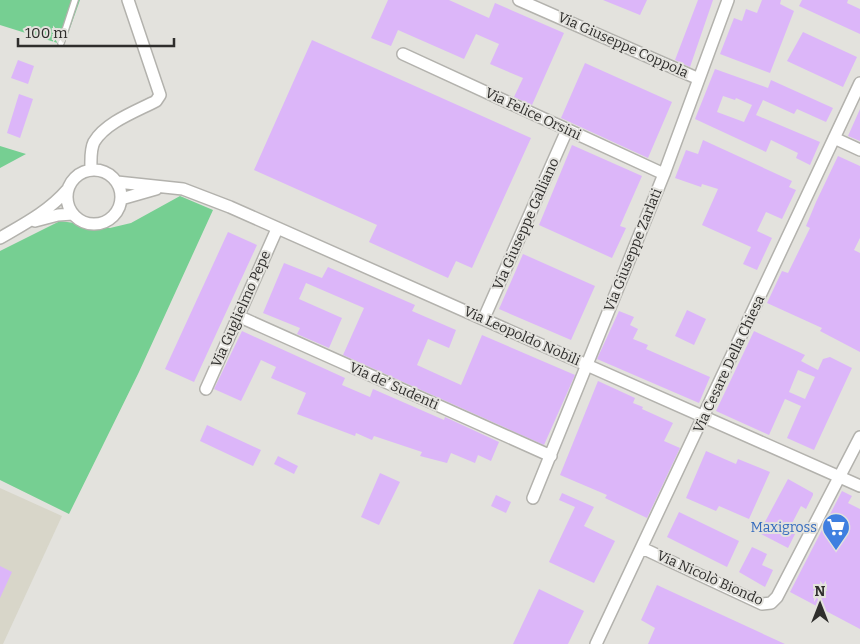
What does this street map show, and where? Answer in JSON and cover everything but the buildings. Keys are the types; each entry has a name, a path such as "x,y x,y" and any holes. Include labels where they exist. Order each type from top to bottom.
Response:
{"street":[{"path":"91,169 91,153 96,140 113,125 156,101 160,95 128,0"},
{"name":"Via Giuseppe Coppola","path":"519,0 700,79"},
{"name":"Via Giuseppe Zarlati","path":"533,498 664,174 728,0"},
{"name":"Via Felice Orsini","path":"403,54 664,174"},
{"name":"Via Cesare Della Chiesa","path":"596,644 860,83"},
{"name":"Via Giuseppe Galliano","path":"484,318 567,130"},
{"path":"834,138 860,150"},
{"path":"0,238 56,202 76,176 91,169 108,174 117,182 121,198 115,214 102,223 86,223 73,214 66,200 67,190"},
{"name":"Via Leopoldo Nobili","path":"117,182 183,189 484,318 860,486"},
{"name":"Via Leopoldo Nobili","path":"121,198 152,189 183,189"},
{"path":"26,223 58,215 73,214"},
{"name":"Via Guglielmo Pepe","path":"206,388 277,229"},
{"name":"Via de’ Sudenti","path":"238,316 551,456"},
{"name":"Via Nicolò Biondo","path":"642,548 762,604 771,603 777,597 860,437"}],"lane":[{"path":"61,43 75,0"}],"shaded area":[{"path":"0,488 62,516 3,644 0,644"}],"green space":[{"path":"0,0 80,0 64,45 0,25"},
{"path":"0,146 26,154 0,168"},
{"path":"180,196 213,210 139,372 69,514 0,480 0,251 60,221 110,228 131,223"}],"place":[{"name":"Maxigross","path":"836,551"}]}
